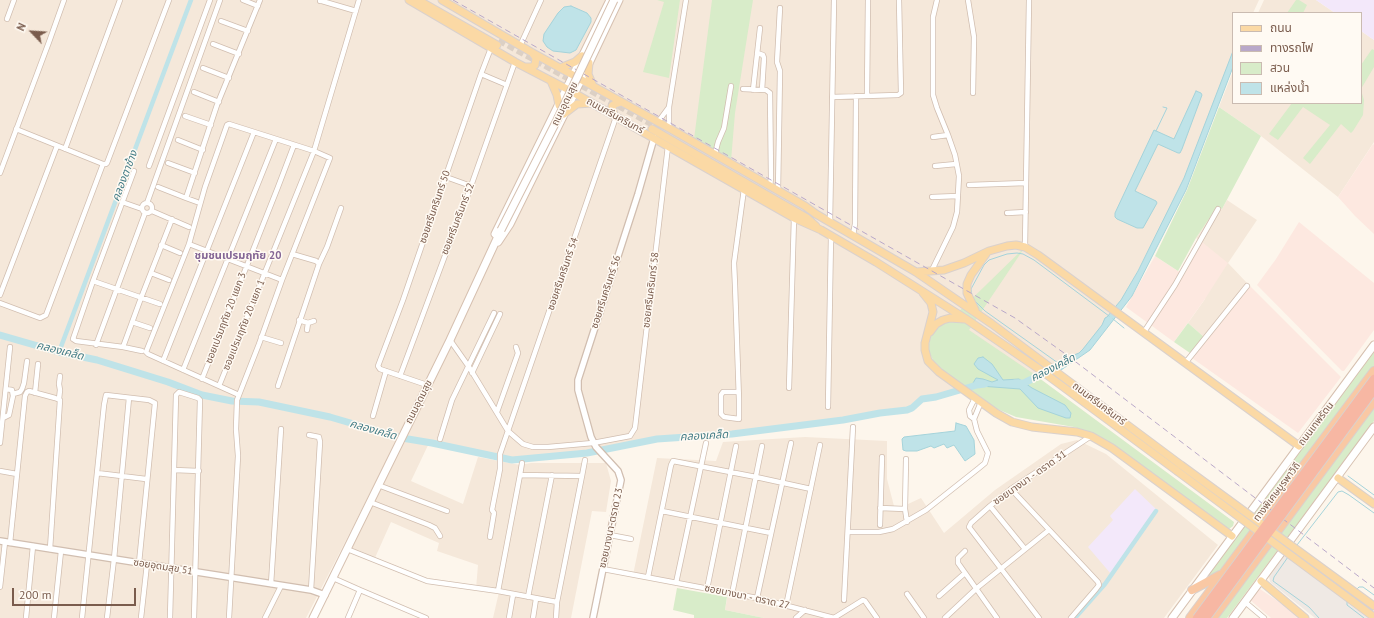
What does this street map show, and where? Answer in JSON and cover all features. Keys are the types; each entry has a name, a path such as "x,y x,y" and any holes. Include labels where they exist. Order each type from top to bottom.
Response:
{"highway":[{"name":"ถนนเทพรัตน","path":"1190,618 1374,371"},
{"name":"ทางพิเศษบูรพาวิถี","path":"1197,618 1374,379"},
{"name":"ทางพิเศษบูรพาวิถี","path":"1206,618 1374,390"},
{"path":"1212,618 1374,397"},
{"path":"1212,618 1374,401"},
{"path":"1192,590 1223,573"}],"main road":[{"name":"ถนนศรีนครินทร์","path":"409,0 496,44"},
{"name":"ถนนศรีนครินทร์","path":"418,0 496,44"},
{"name":"ถนนศรีนครินทร์","path":"428,0 496,44 515,62 618,117 794,218 821,230 920,289 1039,369 1374,606"},
{"name":"ถนนศรีนครินทร์","path":"442,0 520,46 630,106 654,126 808,218 821,230"},
{"name":"ถนนอุดมสุข","path":"491,249 494,235 610,0"},
{"name":"ถนนอุดมสุข","path":"313,618 450,340 500,230 557,120 614,0"},
{"name":"ถนนอุดมสุข","path":"491,249 500,241 510,224 619,0"},
{"path":"590,42 589,46 591,49 595,49 598,45"},
{"path":"525,67 532,67 536,61 536,58 531,52"},
{"path":"560,68 575,62 582,56"},
{"path":"589,63 588,74 593,86"},
{"path":"550,80 555,88 559,105"},
{"path":"618,117 612,106 621,102"},
{"path":"564,114 577,104 592,103"},
{"name":"ถนนศรีนครินทร์","path":"654,126 803,210 816,214"},
{"name":"ถนนศรีนครินทร์","path":"654,126 669,128 916,272 976,313 1061,375 1179,468 1374,617"},
{"path":"540,143 545,140 548,143 548,147"},
{"path":"916,272 944,270 989,251 1007,246 1016,245 1025,247 1186,362 1299,446"},
{"path":"976,313 967,293 967,284 980,261 989,251"},
{"path":"920,289 933,307 932,320 924,350 928,361 939,372 1007,419 1021,425 1077,432 1091,436 1112,448 1232,536"},
{"path":"928,334 936,324 943,320 950,318 966,319"},
{"name":"ถนนเทพรัตน","path":"1172,618 1374,345"},
{"path":"1233,618 1338,478 1374,427"},
{"path":"1338,478 1374,504"},
{"path":"1261,581 1304,618"}],"street":[{"path":"7,18 14,0"},
{"path":"0,173 64,0"},
{"path":"65,148 120,0"},
{"path":"0,303 40,318 44,317 103,164 106,164 107,162 169,0"},
{"path":"149,166 210,0"},
{"path":"96,345 144,211 144,205 147,203 220,0"},
{"path":"243,0 258,6"},
{"path":"186,198 219,102 260,0"},
{"name":"ซอยเปรมฤทัย 20 แยก 1","path":"219,386 314,151 360,0"},
{"path":"520,46 541,0"},
{"path":"669,128 669,106 686,0"},
{"path":"830,222 834,0"},
{"path":"867,95 868,0"},
{"path":"832,97 898,95 901,93 899,0"},
{"path":"932,270 953,227 957,212 959,176 948,134 937,108 934,94 933,17 937,0"},
{"path":"968,0 974,38 973,93"},
{"path":"1025,247 1029,0"},
{"path":"320,1 356,11"},
{"path":"778,191 780,71 777,62 780,8"},
{"path":"221,21 248,31"},
{"path":"753,90 760,28"},
{"path":"213,44 239,54"},
{"name":"ซอยศรีนครินทร์ 50","path":"386,371 380,369 378,366 446,177 481,74 496,44"},
{"path":"757,53 761,54 764,58 762,90"},
{"name":"ซอยศรีนครินทร์ 52","path":"400,376 471,186 515,62"},
{"path":"203,68 229,78"},
{"path":"481,74 506,85"},
{"path":"714,154 724,128 731,86"},
{"path":"743,89 762,90 769,92 771,96 770,186"},
{"path":"194,92 219,102"},
{"path":"853,235 855,224 856,96"},
{"path":"654,126 669,106"},
{"path":"185,116 211,125"},
{"name":"ซอยศรีนครินทร์ 54","path":"490,537 494,512 492,510 500,469 500,457 618,117"},
{"path":"229,618 238,456 236,429 238,400 282,280 330,159 328,156 314,151 229,124 227,125 206,187 189,244 147,351 148,354 219,386 238,400"},
{"path":"16,129 103,164"},
{"path":"163,361 254,132"},
{"path":"934,137 948,134"},
{"name":"ซอยศรีนครินทร์ 56","path":"595,445 578,390 579,375 638,194 654,138"},
{"path":"183,370 276,139"},
{"path":"178,140 203,150"},
{"name":"ซอยเปรมฤทัย 20 แยก 3","path":"202,379 294,145"},
{"path":"0,294 57,146"},
{"name":"ซอยศรีนครินทร์ 58","path":"595,445 627,437 632,434 636,412 668,146"},
{"path":"168,163 195,173"},
{"path":"935,166 956,164"},
{"path":"134,171 73,339 96,345 123,347 142,351"},
{"path":"446,177 471,186"},
{"path":"969,184 1026,183"},
{"path":"158,187 197,202"},
{"path":"738,392 723,392 721,395 721,414 724,417 739,419 734,263 744,189"},
{"path":"932,197 958,196"},
{"path":"122,202 150,213 152,211 189,227"},
{"path":"147,203 152,206 152,211"},
{"path":"278,386 319,264 327,247 341,208"},
{"path":"1144,332 1175,283 1218,209"},
{"path":"1007,213 1026,212"},
{"path":"789,388 794,218"},
{"path":"123,347 172,219"},
{"path":"828,407 831,236"},
{"path":"189,244 282,280"},
{"path":"161,245 180,253"},
{"path":"292,254 316,261 319,264"},
{"path":"151,273 169,280"},
{"path":"93,281 160,304"},
{"path":"1186,362 1247,286"},
{"path":"440,439 452,400 494,313"},
{"path":"472,373 500,314"},
{"path":"300,320 308,323 314,321"},
{"path":"132,322 150,328"},
{"path":"307,330 308,323"},
{"path":"262,337 281,343"},
{"path":"450,340 468,366 508,431 523,444 533,447 595,445"},
{"path":"0,443 10,347"},
{"path":"497,412 518,356 516,347"},
{"path":"13,394 20,392 22,389 27,361"},
{"path":"35,393 38,364"},
{"path":"373,416 386,371 427,385"},
{"path":"50,549 59,420 60,376"},
{"path":"3,418 9,414 13,394 10,389 6,389"},
{"path":"0,587 5,542 17,474 25,396 29,391 59,399"},
{"path":"170,618 176,395 178,392 200,400 194,618"},
{"path":"82,618 105,396 109,395 149,400 155,403 146,479 139,563"},
{"path":"107,618 129,398"},
{"path":"974,419 970,416 969,410 978,400"},
{"path":"848,532 879,532 893,529 907,522 943,497 985,463 988,453 977,431 974,419 978,400"},
{"path":"844,600 853,427"},
{"path":"271,584 281,429"},
{"path":"309,436 319,437 320,442 311,590"},
{"name":"ซอยบางนา - ตราด 31","path":"1039,618 969,528 971,523 1011,489 1091,436"},
{"path":"676,583 706,443"},
{"path":"756,598 791,443"},
{"name":"ซอยบางนา-ตราด 23","path":"593,618 621,480 618,471 595,445"},
{"path":"707,589 736,446"},
{"path":"732,594 762,446"},
{"path":"786,606 820,446"},
{"path":"880,525 882,457"},
{"path":"906,459 905,509 907,522"},
{"path":"556,618 557,602 585,460"},
{"path":"648,578 673,461 811,489"},
{"path":"498,591 522,463"},
{"path":"174,470 199,471"},
{"path":"0,472 17,474"},
{"path":"97,473 146,479"},
{"path":"520,475 582,476"},
{"path":"528,597 552,475"},
{"path":"378,485 447,511"},
{"path":"1011,489 1098,582 1098,585 1071,618"},
{"path":"370,502 429,525 435,528 440,536"},
{"path":"990,506 1025,549"},
{"path":"880,508 905,509"},
{"path":"662,511 771,533"},
{"path":"945,618 977,588 1049,530"},
{"path":"610,535 631,539"},
{"name":"ซอยอุดมสุข 51","path":"5,542 311,590 325,595"},
{"path":"26,618 33,546"},
{"path":"347,549 427,581 498,591 557,602"},
{"path":"54,618 61,551"},
{"path":"965,551 957,560 965,574 977,588 997,618"},
{"path":"141,618 147,564"},
{"name":"ซอยบางนา - ตราด 27","path":"603,569 756,598 834,618 865,600 877,618"},
{"path":"939,596 965,574"},
{"path":"333,578 426,618"},
{"path":"265,618 281,586"},
{"path":"348,618 360,590"},
{"path":"509,618 513,594"},
{"path":"907,594 924,618"},
{"path":"533,618 536,599"},
{"path":"1245,602 1264,618"},
{"path":"796,618 804,610"}],"shaded area":[{"path":"0,0 1259,0 1253,12 1232,12 1232,61 1186,179 1123,299 1084,351 1067,361 1029,379 976,383 935,395 921,397 907,408 879,411 843,418 732,432 657,437 586,451 512,458 430,441 411,481 463,504 478,457 520,465 531,463 606,463 611,481 606,512 592,511 571,618 493,618 499,592 476,589 478,565 437,551 439,543 391,522 374,560 347,549 400,435 306,618 0,618"},
{"path":"1264,0 1316,0 1334,12 1258,12"},
{"path":"1316,0 1374,0 1374,40 1362,32 1362,12 1334,12"},
{"path":"1362,32 1374,40 1374,142 1338,197 1261,136 1219,107 1232,74 1232,104 1362,104"},
{"path":"1373,144 1374,145 1374,234 1338,197"},
{"path":"1227,200 1257,220 1228,263 1247,283 1204,337 1188,323 1205,299 1202,242 1196,238 1217,206 1222,209"},
{"path":"1299,222 1374,283 1374,330 1344,371 1342,371 1257,285 1276,259"},
{"path":"1202,242 1228,263 1205,299 1174,342 1126,307 1155,256 1184,275"},
{"path":"1250,286 1341,377 1298,433 1192,358"},
{"path":"805,437 887,441 887,479 895,510 921,498 944,533 995,490 1061,444 1077,440 1106,454 1218,545 1164,618 764,618 725,610 728,593 633,575 657,458 716,461 723,442"},
{"path":"1135,489 1156,509 1111,574 1088,547 1113,520 1110,516"},
{"path":"1288,549 1350,596 1346,602 1368,618 1315,618 1270,582 1269,576"},
{"path":"1260,589 1300,618 1271,618 1249,599 1257,590"}],"green space":[{"path":"657,0 680,0 669,78 643,72 664,2"},
{"path":"712,0 753,0 735,113 731,161 694,139"},
{"path":"1296,0 1299,0 1307,5 1304,12 1288,12"},
{"path":"1372,49 1374,50 1374,67 1362,87 1362,64"},
{"path":"1362,93 1364,100 1363,115 1353,131 1351,133 1341,124 1310,164 1303,158 1330,125 1303,107 1278,140 1269,134 1291,104 1362,104"},
{"path":"1219,107 1261,136 1222,209 1217,207 1196,238 1178,271 1155,256 1187,190"},
{"path":"1025,247 969,330 1031,372 1234,522 1233,526 1229,529 1225,529 1091,433 1074,427 1016,417 995,408 945,372 933,360 928,349 931,336 935,330 941,325 947,323"},
{"path":"1188,323 1204,337 1190,353 1174,342"},
{"path":"1374,350 1374,367 1303,464 1224,568 1207,579 1205,578"},
{"path":"1374,407 1374,421 1227,618 1216,618"},
{"path":"677,588 727,597 725,610 764,618 694,618 694,615 673,610"}],"water":[{"path":"571,6 587,13 591,18 591,22 576,50 570,53 553,51 547,47 543,41 544,34 558,13 564,7"},
{"path":"1232,54 1232,70 1186,190 1132,296 1090,350 1061,370 1055,365 1064,359 1079,353 1102,325 1105,318 1121,300 1138,271 1184,178"},
{"path":"1196,91 1202,95 1180,153 1158,144 1135,191 1156,201 1157,203 1143,228 1137,228 1117,219 1115,217 1115,213 1154,130 1174,139"},
{"path":"983,357 992,364 1003,380 1019,379 1032,388 1065,405 1071,413 1070,418 1038,408 1020,389 980,386 973,383 976,378 992,382 998,380 978,369 974,364 978,358"},
{"path":"956,423 966,426 974,440 975,454 965,461 954,445 947,448 944,444 934,448 931,446 917,451 903,450 902,439 904,437 955,431"}],"waterway":[{"name":"คลองตาช้าง","path":"59,352 191,0"},
{"path":"1156,131 1167,108 1163,107"},
{"path":"972,296 971,289 984,265 989,260 1007,254 1017,253 1023,254 1034,260 1109,316"},
{"path":"974,300 985,311 1058,363"},
{"path":"1113,319 1124,328"},
{"name":"คลองเคล็ด","path":"0,335 59,352 97,360 168,382 202,395 232,401 259,402 330,417 402,438 512,460 587,453 657,439 732,434 843,420 880,413 907,410 912,408 922,399 936,397 985,384"},
{"name":"คลองเคล็ด","path":"1015,383 1024,383 1058,367"},
{"path":"1348,476 1374,495"},
{"path":"1297,545 1338,492 1342,491 1349,495 1374,513"},
{"path":"1075,618 1105,584 1156,511"},
{"path":"1288,557 1274,577 1273,581 1309,607 1319,618"},
{"path":"1356,590 1359,587 1363,587 1374,595"},
{"path":"1347,602 1347,605 1364,618"}],"tunnel":[{"path":"499,40 654,125"}],"railway":[{"path":"453,0 1015,318 1064,353 1374,588"}],"district":[{"name":"ชุมชนเปรมฤทัย 20","path":"238,256"}]}
